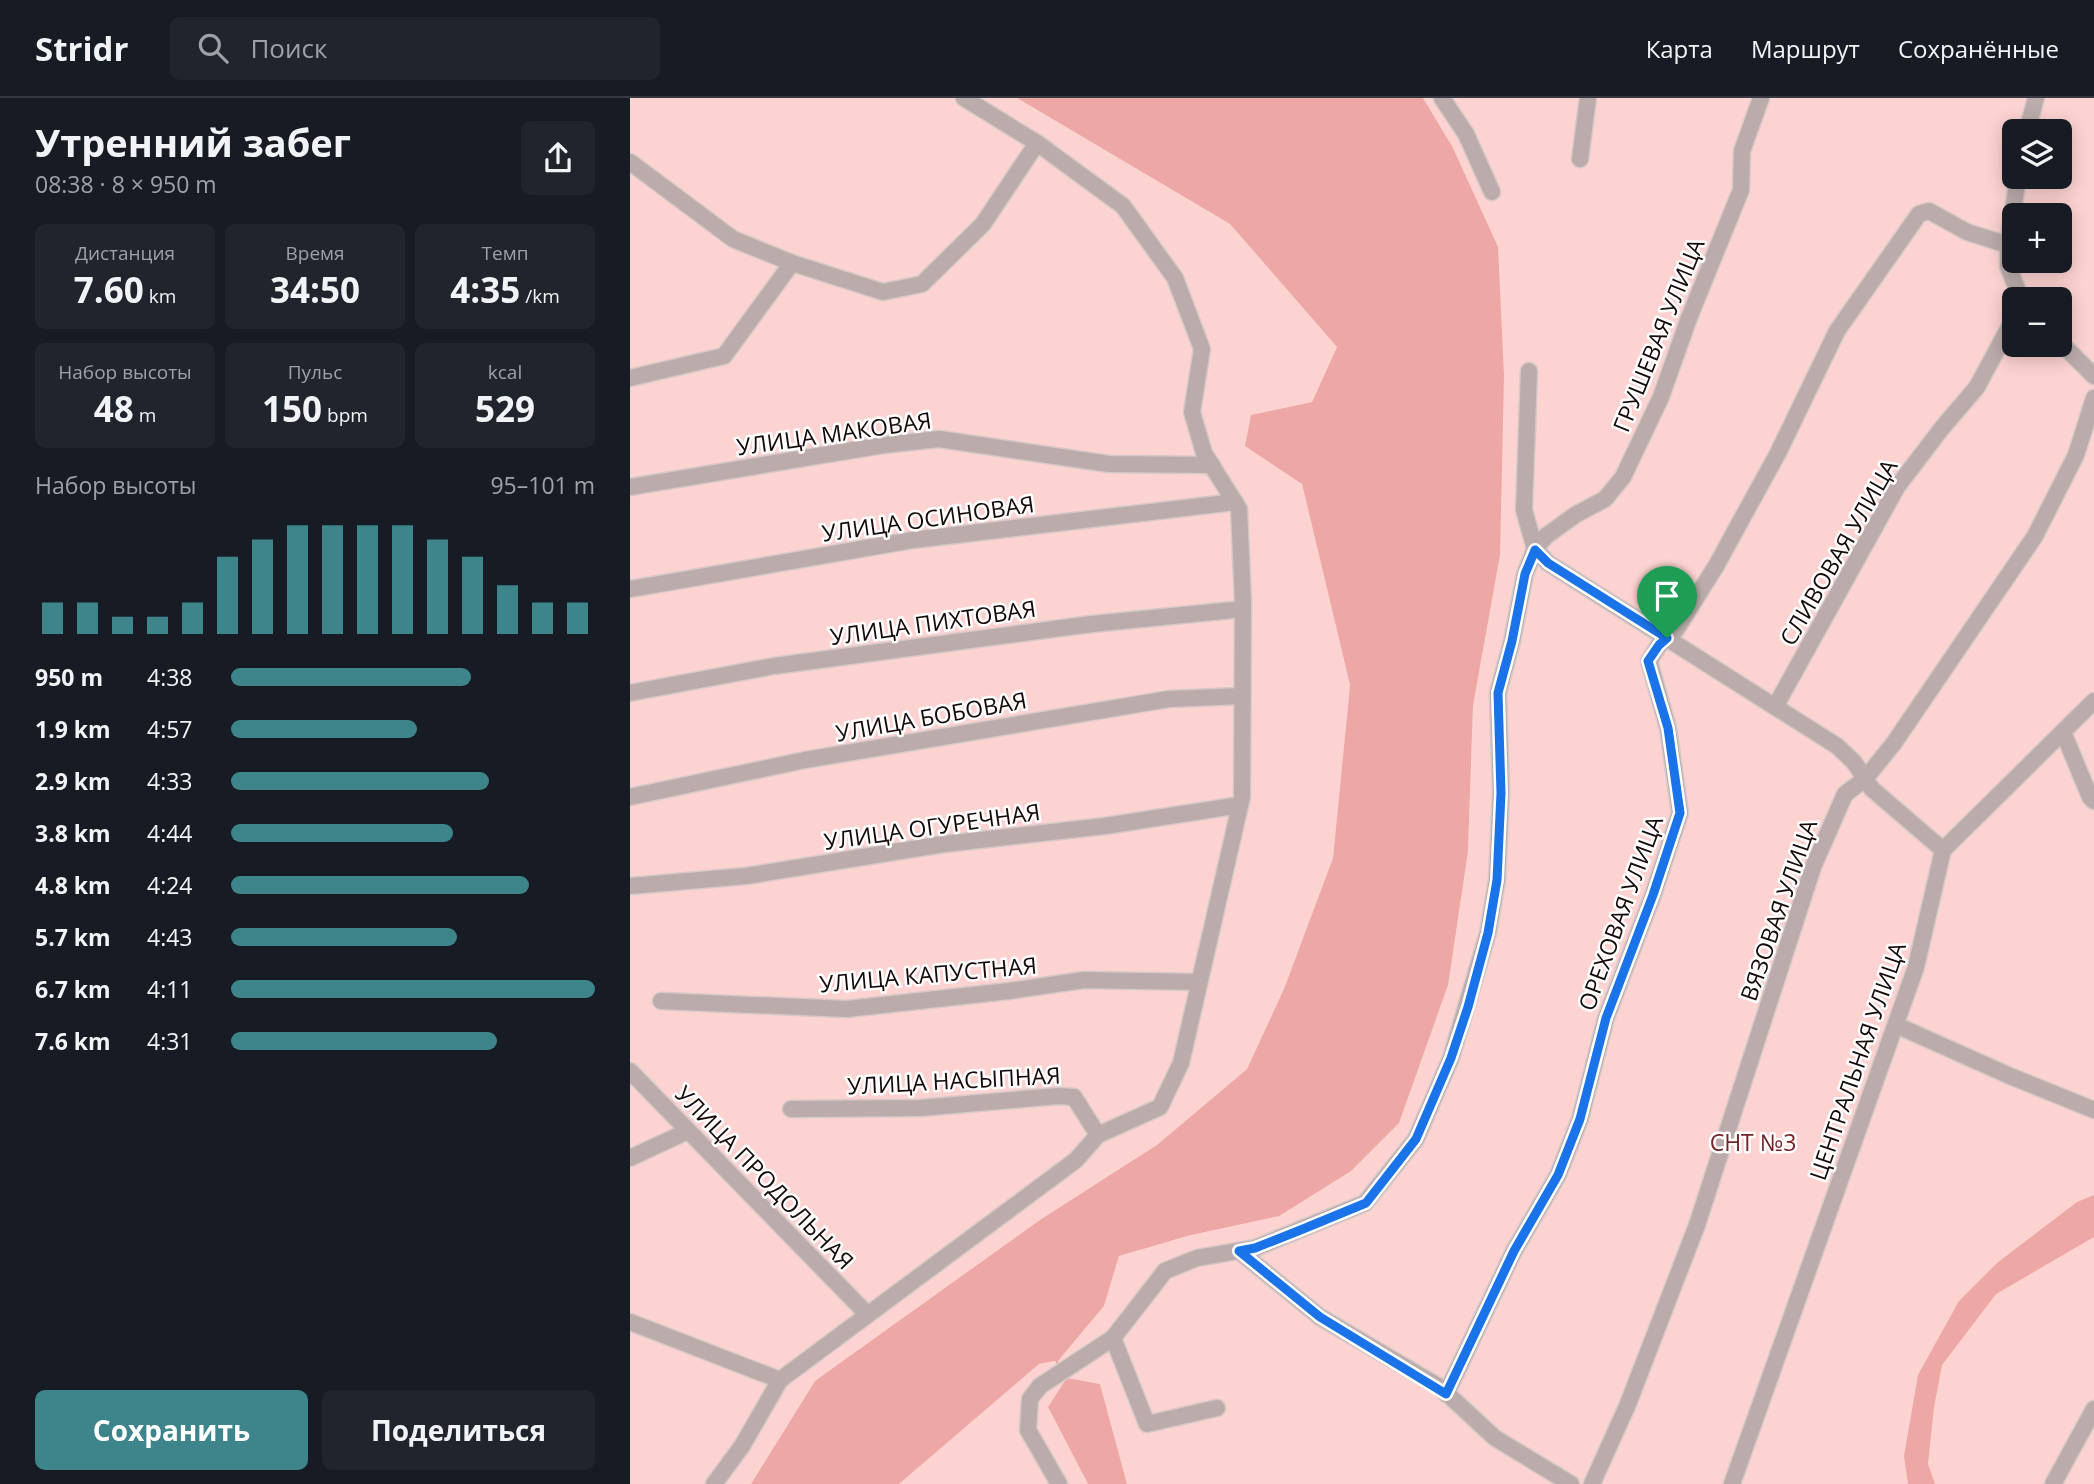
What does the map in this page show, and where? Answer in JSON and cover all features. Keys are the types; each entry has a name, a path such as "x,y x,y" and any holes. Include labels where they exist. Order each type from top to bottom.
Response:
{"street":[{"path":"714,1484 742,1446 780,1380 1076,1160 1098,1135 1160,1107 1181,1063 1240,805 1243,609 1239,509 1204,453 1192,412 1202,349 1175,278 1123,206 1037,143 964,98"},
{"path":"1442,98 1466,134 1492,192"},
{"path":"1580,159 1588,98"},
{"name":"ГРУШЕВАЯ УЛИЦА","path":"1535,550 1546,536 1575,515 1605,499 1623,477 1661,397 1689,318 1741,190 1742,151 1761,98"},
{"path":"2030,119 2036,98"},
{"path":"630,162 733,239 792,263 883,292 922,284 983,224 1037,143"},
{"name":"ОРЕХОВАЯ УЛИЦА","path":"1446,1394 1514,1251 1558,1175 1580,1119 1606,1018 1653,895 1680,813 1668,728 1648,661 1659,645 1676,630 1716,566 1778,453 1837,331 1919,214 1929,211 1967,232 2002,243"},
{"path":"630,378 724,356 792,263"},
{"name":"СЛИВОВАЯ УЛИЦА","path":"1776,707 1898,487 1977,387 2002,340"},
{"path":"2072,354 2094,376"},
{"path":"1529,371 1524,510 1535,550 1548,563 1837,746 1854,762 1872,789 1943,850 2094,701"},
{"name":"ВЯЗОВАЯ УЛИЦА","path":"1592,1484 1629,1404 1659,1319 1697,1225 1813,867 1845,794 1865,779 1894,743 2035,536 2076,455 2094,398"},
{"name":"УЛИЦА МАКОВАЯ","path":"630,487 884,445 939,439 1109,464 1212,465"},
{"name":"УЛИЦА ОСИНОВАЯ","path":"630,589 913,540 1235,502"},
{"path":"1059,1484 1028,1430 1030,1399 1040,1386 1113,1338 1165,1271 1197,1258 1255,1248 1366,1203 1416,1139 1446,1069 1468,1007 1488,933 1495,893 1501,793 1498,693 1512,641 1525,574 1535,550"},
{"name":"УЛИЦА ПИХТОВАЯ","path":"630,693 788,664 1092,624 1243,609"},
{"name":"УЛИЦА БОБОВАЯ","path":"630,797 805,760 1156,701 1242,696"},
{"path":"2063,732 2094,801"},
{"name":"УЛИЦА ОГУРЕЧНАЯ","path":"630,886 746,876 944,844 1105,826 1240,805"},
{"name":"ЦЕНТРАЛЬНАЯ УЛИЦА","path":"1732,1484 1916,967 1943,850"},
{"name":"УЛИЦА КАПУСТНАЯ","path":"661,1001 847,1009 1084,980 1199,982"},
{"path":"1896,1025 2094,1110"},
{"name":"УЛИЦА ПРОДОЛЬНАЯ","path":"630,1071 867,1314"},
{"name":"УЛИЦА НАСЫПНАЯ","path":"791,1109 920,1108 1058,1096 1074,1097 1098,1135"},
{"path":"630,1158 688,1130"},
{"path":"1239,1251 1320,1317 1446,1394 1495,1438 1571,1484"},
{"path":"630,1322 780,1380"},
{"path":"1113,1338 1147,1424 1217,1408"},
{"path":"2053,1484 2094,1409"}],"green space":[{"path":"630,98 1017,98 1230,224 1337,347 1312,402 1251,415 1302,484 1350,685 1333,858 1284,989 1247,1069 1157,1145 815,1381 751,1484 630,1484"},
{"name":"СНТ №3","path":"1423,98 2094,98 2094,1484 1127,1484 1100,1384 1068,1378 1058,1361 1104,1306 1119,1256 1191,1235 1468,851 1473,705 1452,146"},
{"path":"1056,1361 1066,1379 1048,1407 1088,1484 899,1484 1039,1364"}],"shaded area":[{"path":"1017,98 1423,98 1452,146 1498,247 1504,376 1500,555 1473,705 1468,851 1448,985 1399,1123 1351,1171 1279,1216 1191,1235 1119,1256 1104,1306 1058,1361 1068,1378 1100,1384 1127,1484 1088,1484 1048,1407 1066,1379 1055,1361 1039,1364 899,1484 751,1484 815,1381 1040,1220 1157,1145 1247,1069 1284,989 1333,858 1350,685 1302,484 1245,446 1251,415 1312,402 1337,347 1230,224"},
{"path":"2094,1195 2094,1237 1996,1294 1942,1365 1928,1464 1935,1484 1908,1484 1904,1456 1918,1375 1959,1301 1997,1263 2077,1202"}],"route":[{"path":"1535,550 1548,563 1667,638 1648,661 1668,728 1680,813 1653,895 1606,1018 1580,1119 1558,1175 1514,1251 1446,1394 1441,1388 1320,1317 1239,1251 1255,1248 1366,1203 1416,1139 1451,1058 1488,933 1497,880 1501,793 1498,693 1512,641 1525,574 1535,550"}]}
